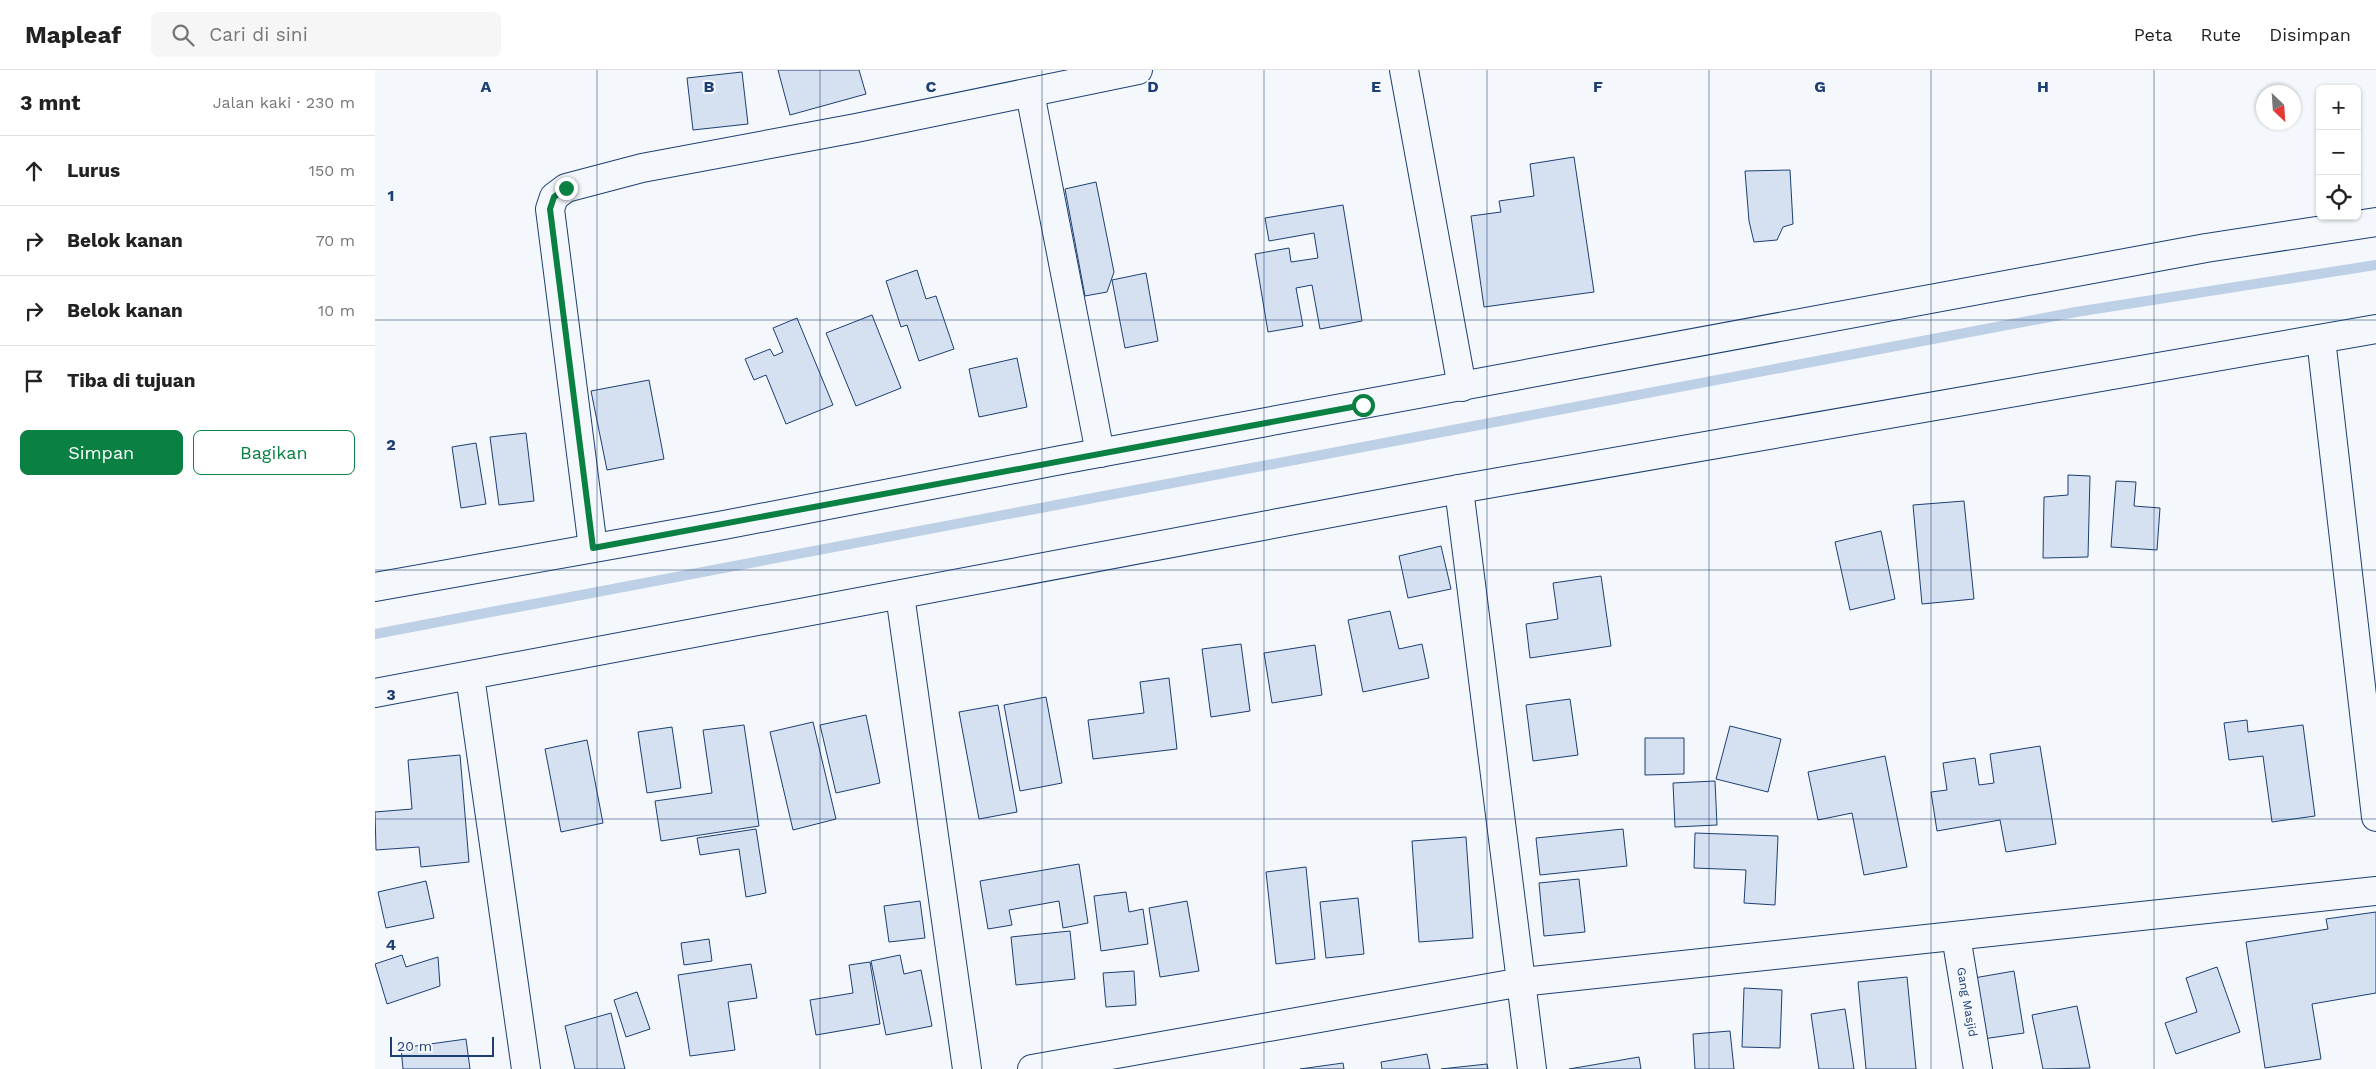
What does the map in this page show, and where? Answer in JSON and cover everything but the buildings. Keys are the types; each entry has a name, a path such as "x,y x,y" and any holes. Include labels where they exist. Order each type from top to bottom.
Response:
{"street":[{"path":"593,548 550,209 554,197 566,188 642,168 856,128 1138,70"},
{"path":"1404,70 1462,387"},
{"path":"1030,92 1100,453"},
{"path":"375,587 2196,250 2376,222"},
{"path":"375,693 1459,489 2376,329"},
{"path":"2321,339 2376,817"},
{"path":"1459,489 1533,1069"},
{"path":"900,595 967,1069"},
{"path":"470,676 526,1069"},
{"path":"1031,1069 1522,982 2376,891"},
{"name":"Gang Masjid","path":"1956,936 1979,1069"}],"waterway":[{"path":"375,634 2076,312 2376,265"}],"route":[{"path":"566,188 554,197 550,209 593,548 1363,405"}]}
